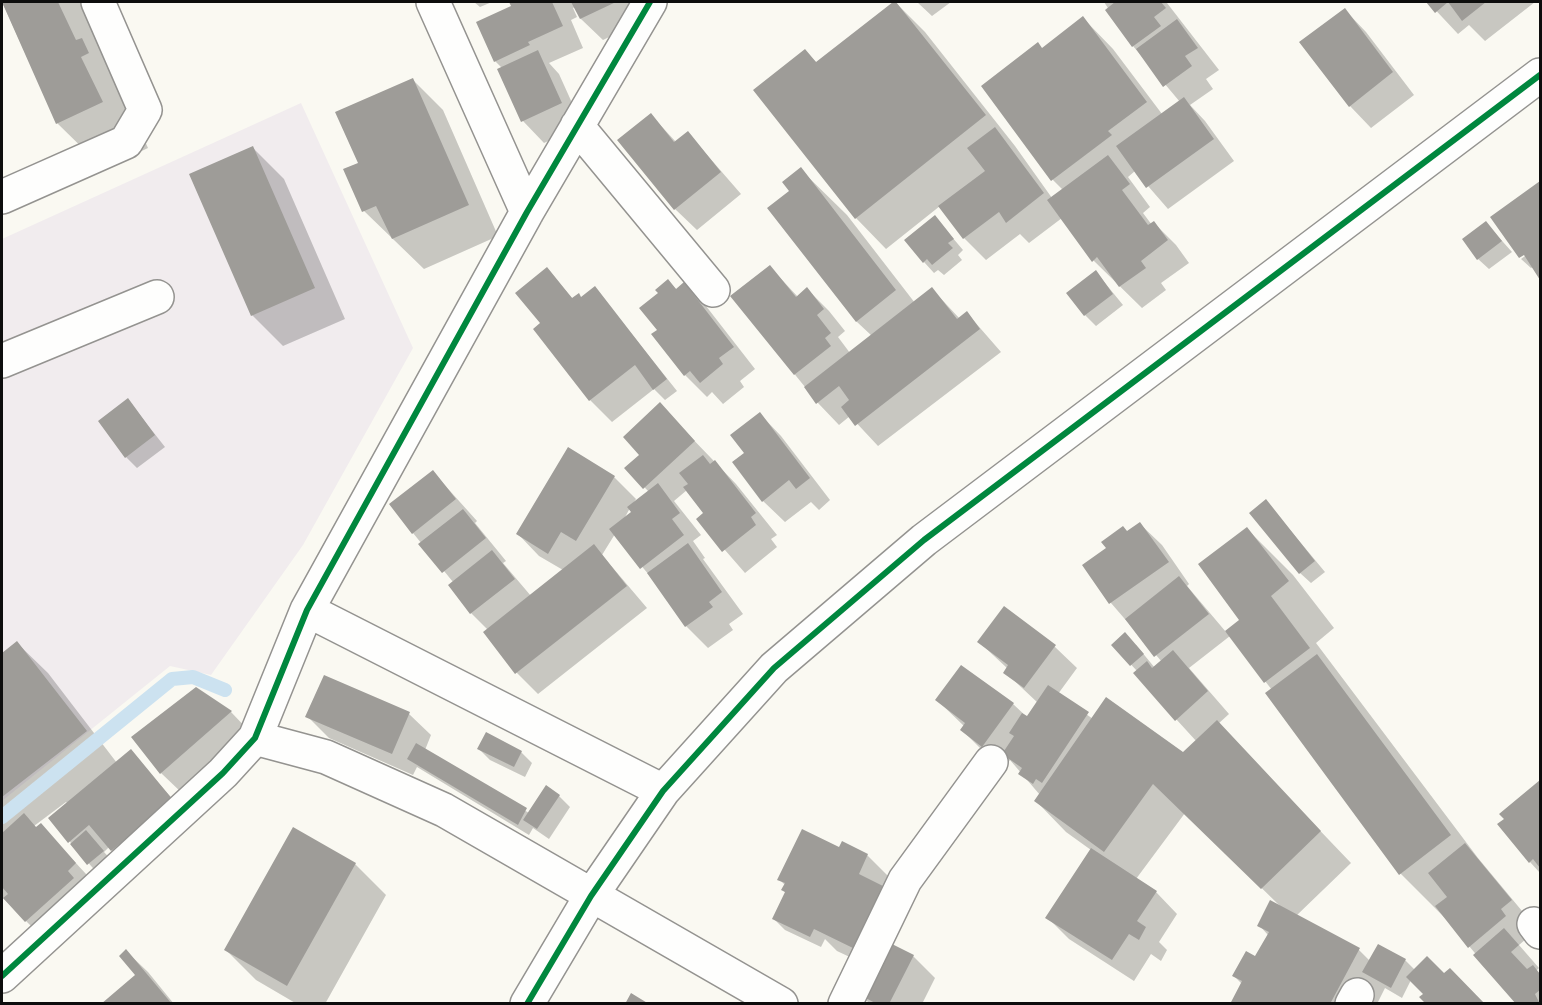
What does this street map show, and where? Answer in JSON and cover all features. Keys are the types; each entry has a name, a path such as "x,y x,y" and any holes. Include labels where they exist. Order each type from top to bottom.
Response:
{"street":[{"path":"2,197 126,142 145,110 98,2"},
{"path":"433,2 527,212"},
{"path":"2,976 223,773 255,738 307,610 527,212 650,2"},
{"path":"527,1004 591,896 663,791 774,668 924,540 1540,75"},
{"path":"577,126 713,290"},
{"path":"2,361 158,297"},
{"path":"307,610 663,791"},
{"path":"255,738 326,757 444,810 781,1004"},
{"path":"845,1004 905,880 991,762"}],"shaded area":[{"path":"301,103 413,348 303,545 211,675 170,666 2,801 2,239"}],"building":[{"path":"2,2 58,2 76,40 82,38 89,53 81,57 103,102 56,124"},
{"path":"509,2 552,2 563,26 528,42 530,45 494,62 476,22 511,6"},
{"path":"571,2 616,2 580,19"},
{"path":"896,2 986,115 855,219 753,90 805,49 816,62"},
{"path":"1115,2 1161,2 1166,8 1154,17 1161,26 1132,47 1105,10"},
{"path":"1426,2 1448,2 1435,13"},
{"path":"1448,2 1486,2 1462,21"},
{"path":"1345,8 1393,72 1349,107 1299,42"},
{"path":"1083,16 1147,102 1108,131 1112,135 1051,181 981,86 1038,42 1042,48"},
{"path":"1177,19 1198,48 1185,56 1192,66 1163,87 1136,49"},
{"path":"538,50 562,103 521,122 497,69"},
{"path":"413,78 469,205 392,239 376,206 362,212 343,169 358,163 335,112"},
{"path":"1184,97 1214,139 1146,188 1116,146"},
{"path":"651,113 674,142 688,131 721,172 674,210 617,140"},
{"path":"995,127 1044,193 1006,223 999,212 963,239 938,206 985,171 967,148"},
{"path":"253,146 315,288 251,316 189,174"},
{"path":"1108,155 1130,184 1122,190 1148,225 1154,221 1168,240 1141,261 1146,268 1119,287 1097,257 1092,262 1047,200"},
{"path":"801,167 896,290 856,322 767,208 789,191 782,182"},
{"path":"1540,181 1540,280 1524,255 1519,258 1490,217"},
{"path":"935,215 954,239 948,243 953,248 932,265 927,259 923,263 904,240"},
{"path":"1486,221 1502,241 1477,260 1462,239"},
{"path":"770,265 796,297 807,287 824,309 817,315 831,333 825,338 831,346 794,375 730,296"},
{"path":"547,267 572,298 579,293 581,297 595,286 667,379 653,390 635,365 589,401 533,329 540,323 515,293"},
{"path":"1096,270 1113,294 1084,316 1066,293"},
{"path":"668,279 676,289 684,282 734,347 719,358 723,364 700,383 690,371 684,376 651,334 657,330 639,308 658,293 655,290"},
{"path":"932,287 957,319 967,311 980,329 855,426 841,407 849,400 839,386 816,404 804,387"},
{"path":"128,398 155,435 125,458 98,421"},
{"path":"660,402 695,441 643,489 624,468 639,455 623,437"},
{"path":"760,412 810,478 796,489 789,480 762,502 732,462 744,453 730,435"},
{"path":"568,447 615,476 576,541 561,532 548,554 516,534"},
{"path":"703,455 710,464 715,460 756,513 751,517 756,525 722,552 696,519 703,513 683,487 688,484 679,473"},
{"path":"433,470 456,499 412,534 389,504"},
{"path":"658,483 680,513 672,519 684,535 640,569 609,529 631,512 627,507"},
{"path":"1266,499 1315,561 1299,574 1249,513"},
{"path":"463,509 486,538 442,573 418,544"},
{"path":"1140,522 1169,562 1109,604 1082,565 1106,548 1101,542 1123,526 1127,531"},
{"path":"1247,527 1289,581 1271,596 1310,648 1264,683 1225,631 1239,620 1198,564"},
{"path":"688,543 722,592 709,602 713,607 685,627 647,573"},
{"path":"594,544 627,586 515,674 483,632"},
{"path":"492,550 515,579 470,614 448,585"},
{"path":"1179,576 1209,614 1154,657 1125,619"},
{"path":"1004,606 1056,645 1024,688 1003,673 1008,665 977,642"},
{"path":"1125,632 1144,654 1130,666 1111,645"},
{"path":"17,641 87,731 2,797 2,653"},
{"path":"1173,650 1208,691 1175,721 1133,673 1147,661 1152,668"},
{"path":"1317,654 1451,835 1399,875 1265,693"},
{"path":"961,665 1014,703 982,747 960,730 965,723 935,700"},
{"path":"324,675 410,712 392,754 305,717"},
{"path":"1048,685 1089,712 1042,783 1036,779 1033,784 1018,774 1022,768 1002,754 1014,736 1009,733 1022,713 1027,716"},
{"path":"196,687 232,711 160,774 131,737"},
{"path":"1106,697 1183,752 1217,720 1321,831 1261,889 1153,784 1104,852 1034,801"},
{"path":"486,732 522,751 514,767 477,749"},
{"path":"416,743 527,808 518,825 407,759"},
{"path":"131,749 173,800 111,851 89,825 68,843 48,818"},
{"path":"1540,780 1540,868 1533,859 1529,863 1497,824 1504,819 1499,814"},
{"path":"546,785 560,795 537,829 523,820"},
{"path":"24,813 36,827 41,823 76,863 68,871 74,878 25,922 3,898 8,894 2,887 2,833"},
{"path":"293,827 356,863 287,986 224,950"},
{"path":"802,829 839,847 842,841 868,854 859,874 887,888 857,950 814,929 810,937 772,919 785,892 781,890 785,883 777,880"},
{"path":"86,830 104,851 87,865 70,844"},
{"path":"1465,843 1512,900 1501,909 1506,916 1468,948 1435,906 1447,897 1428,873"},
{"path":"1091,848 1157,891 1137,921 1146,927 1139,940 1129,934 1112,960 1045,918"},
{"path":"1270,900 1360,948 1330,1004 1230,1004 1242,981 1232,976 1246,951 1255,956 1269,932 1257,926"},
{"path":"1504,928 1519,945 1511,952 1527,969 1533,965 1540,974 1540,990 1535,994 1540,1004 1516,1004 1473,955"},
{"path":"886,941 914,955 889,1004 877,1004 858,994"},
{"path":"1378,944 1406,959 1391,988 1362,972"},
{"path":"126,949 172,1004 101,1004 135,975 119,956"},
{"path":"1427,956 1444,973 1450,968 1485,1004 1426,1004 1419,997 1423,994 1406,977"},
{"path":"631,993 649,1004 625,1004"}],"waterway":[{"path":"2,817 172,679 193,677 225,690"}],"cycle path":[{"path":"2,976 223,773 255,738 307,610 527,212 650,2"},
{"path":"527,1004 591,896 663,791 774,668 924,540 1540,75"}]}
